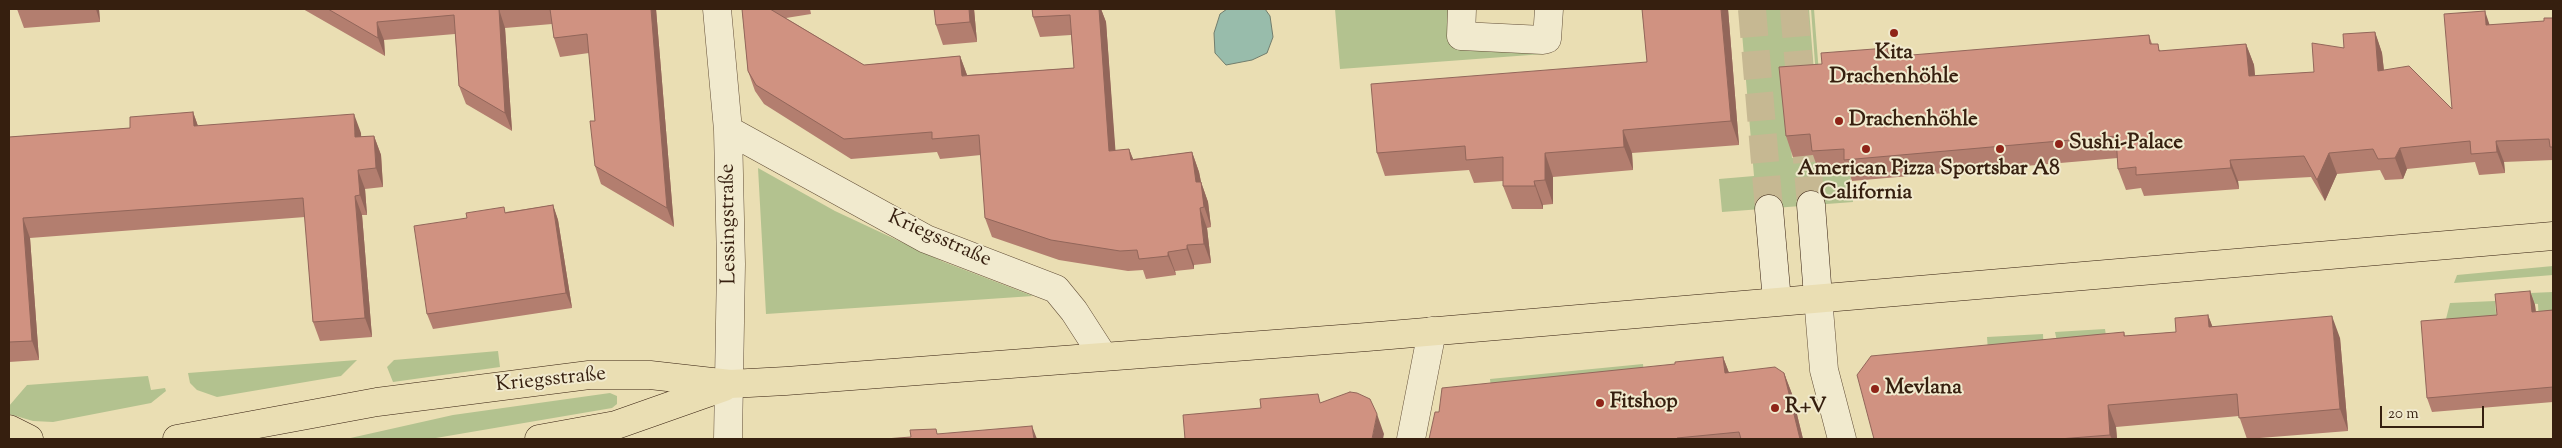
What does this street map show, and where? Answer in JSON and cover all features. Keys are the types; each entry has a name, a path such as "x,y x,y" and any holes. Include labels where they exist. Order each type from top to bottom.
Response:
{"main road":[{"path":"539,439 616,425 730,384 1432,331 2553,236"},
{"name":"Kriegsstraße","path":"176,439 368,404 589,374 650,375 730,384"},
{"path":"9,429 29,439"}],"street":[{"name":"Lessingstraße","path":"717,9 728,130 731,264 728,439"},
{"path":"1462,9 1461,36 1547,40 1549,9"},
{"name":"Kriegsstraße","path":"728,130 926,238 1056,289 1103,356"},
{"path":"1811,205 1824,370 1842,439"},
{"path":"1769,209 1777,302"},
{"path":"1411,439 1432,331"}],"green space":[{"path":"1335,9 1462,9 1461,36 1543,40 1544,54 1340,69"},
{"path":"1740,9 1809,9 1815,84 1786,87 1792,158 1817,156 1819,173 1850,171 1853,202 1722,212 1719,179 1754,176"},
{"path":"1811,9 1814,9 1819,74 1816,77"},
{"path":"758,168 835,211 944,262 1033,296 766,314"},
{"path":"2553,266 2553,275 2454,283 2457,275"},
{"path":"2553,292 2553,323 2539,324 2538,304 2526,303 2530,293"},
{"path":"2495,301 2497,326 2443,331 2450,303"},
{"path":"2105,329 2109,356 2061,361 2055,332"},
{"path":"2043,334 2044,361 1989,365 1987,337"},
{"path":"498,351 500,367 393,382 387,367 394,360"},
{"path":"357,360 341,376 217,397 197,390 190,383 188,373"},
{"path":"1643,364 1645,385 1492,399 1490,379"},
{"path":"148,376 151,390 165,388 166,391 151,403 53,422 33,421 9,414 9,406 27,385"},
{"path":"610,393 617,396 617,404 612,408 430,439 346,439 453,415"}],"shaded area":[{"path":"1227,9 1265,9 1270,16 1273,37 1267,53 1252,60 1226,65 1215,53 1214,33 1220,14"}],"building":[{"path":"328,9 499,9 505,113 459,86 454,15 377,22 378,38"},
{"path":"550,9 651,9 667,208 595,166 590,121 595,121 587,34 554,38"},
{"path":"742,9 770,9 864,65 960,56 962,76 1074,68 1070,15 1033,17 1032,9 1099,9 1109,151 1129,149 1131,160 1192,152 1196,182 1201,182 1204,207 1200,208 1204,244 1187,245 1187,249 1168,252 1168,256 1139,259 1137,250 1120,251 1051,240 985,218 979,135 932,139 932,132 844,139 756,85 748,71"},
{"path":"934,9 969,9 970,22 936,25"},
{"path":"1642,9 1721,9 1731,121 1623,130 1624,147 1545,153 1545,180 1534,181 1535,186 1503,186 1503,157 1466,160 1465,146 1377,153 1371,84 1647,62"},
{"path":"2485,11 2486,25 2544,21 2544,18 2553,18 2553,147 2550,147 2549,139 2496,141 2497,152 2471,154 2470,141 2400,148 2395,158 2378,159 2373,149 2329,153 2317,180 2304,156 2230,160 2231,168 2136,175 2136,167 2118,169 2116,136 1844,160 1844,149 1812,151 1810,134 1786,136 1779,67 1822,64 1821,53 1887,48 1888,57 2149,35 2150,44 2158,44 2159,51 2246,44 2249,76 2314,72 2312,43 2344,48 2343,34 2375,32 2378,71 2409,66 2452,109 2444,14"},
{"path":"193,112 194,126 354,114 355,137 374,136 376,168 358,170 360,195 355,196 365,318 313,322 303,198 23,218 32,341 9,342 9,137 130,128 130,117"},
{"path":"553,205 566,293 427,314 414,226 467,218 466,213 504,207 505,213"},
{"path":"2530,291 2532,312 2553,310 2553,387 2427,398 2421,321 2497,315 2495,294"},
{"path":"2208,315 2209,327 2332,316 2340,409 2239,418 2237,394 2108,405 2110,435 2059,439 1874,439 1857,375 1871,356 2124,332 2124,336 2176,332 2175,318"},
{"path":"1723,357 1725,373 1775,367 1784,373 1800,439 1741,439 1739,432 1677,439 1429,439 1435,412 1439,412 1442,388 1675,364 1675,362"},
{"path":"1350,392 1370,399 1377,414 1372,439 1185,439 1183,415 1261,408 1260,399 1318,394 1320,403"},
{"path":"1032,426 1034,439 885,439 911,437 910,430 936,429 937,434"}],"tunnel":[{"path":"1752,9 1769,209"},
{"path":"1794,9 1811,205"}],"place":[{"name":"Kita Drachenhöhle","path":"1894,33"},
{"name":"Drachenhöhle","path":"1839,121"},
{"name":"Sushi-Palace","path":"2059,144"},
{"name":"American Pizza California","path":"1866,149"},
{"name":"Sportsbar A8","path":"2000,149"},
{"name":"Mevlana","path":"1875,389"},
{"name":"Fitshop","path":"1600,403"},
{"name":"R+V","path":"1775,408"}]}
